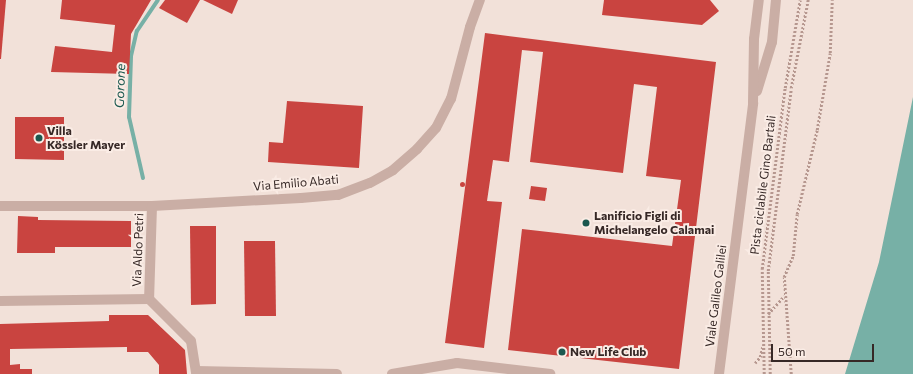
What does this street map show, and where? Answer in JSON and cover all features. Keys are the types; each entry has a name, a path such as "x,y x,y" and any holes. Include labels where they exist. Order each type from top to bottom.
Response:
{"street":[{"name":"Via Emilio Abati","path":"0,206 152,206 338,195 370,182 393,170 417,149 436,128 451,99 470,27 480,0"},
{"name":"Viale Galileo Galilei","path":"719,374 753,103 754,39 759,0"},
{"name":"Viale Galileo Galilei","path":"753,103 772,42 776,0"},
{"name":"Via Aldo Petri","path":"152,206 149,299 191,342 196,373"},
{"path":"0,301 149,299"},
{"path":"392,374 457,363 550,374"},
{"path":"196,373 337,374"}],"path":[{"name":"Pista ciclabile Gino Bartali","path":"764,374 762,269 785,88 800,0"},
{"path":"770,374 768,314 770,255 792,88 808,0"},
{"path":"791,374 784,295 784,276 793,256 797,214 817,130 830,53 832,0"},
{"path":"768,314 784,295"},
{"path":"755,363 760,357 764,338"}],"water":[{"path":"913,97 913,374 845,374 879,262"}],"building":[{"path":"0,0 6,0 1,59 0,59"},
{"path":"62,0 151,0 131,34 129,74 51,72 55,46 112,52 115,25 60,19"},
{"path":"165,0 200,0 187,23 159,8"},
{"path":"203,0 238,0 232,14"},
{"path":"604,0 710,0 719,11 702,25 602,15"},
{"path":"485,33 716,62 679,369 508,350 522,229 672,246 681,180 646,176 657,87 634,84 623,173 530,162 543,52 522,50 509,162 493,160 487,201 502,202 484,348 445,343"},
{"path":"287,101 363,106 359,168 268,162 269,142 283,143"},
{"name":"Villa Kössler Mayer","path":"15,117 64,117 64,160 15,159"},
{"path":"460,182 464,182 464,186 460,186"},
{"path":"531,186 547,188 545,201 529,199"},
{"path":"18,216 38,217 38,220 131,221 131,247 55,247 55,253 17,253"},
{"path":"190,226 216,226 216,304 191,305"},
{"path":"244,241 275,241 276,316 245,316"},
{"path":"109,315 148,315 185,350 187,374 159,374 159,365 148,352 127,352 127,347 10,349 10,365 20,364 20,369 32,369 32,374 0,374 0,324 109,321"}],"waterway":[{"name":"Gorone","path":"143,178 129,117 131,56 137,31 158,0"}],"place":[{"name":"Villa Kössler Mayer","path":"39,138"},
{"name":"Lanificio Figli di Michelangelo Calamai","path":"586,223"},
{"name":"New Life Club","path":"562,352"}]}
